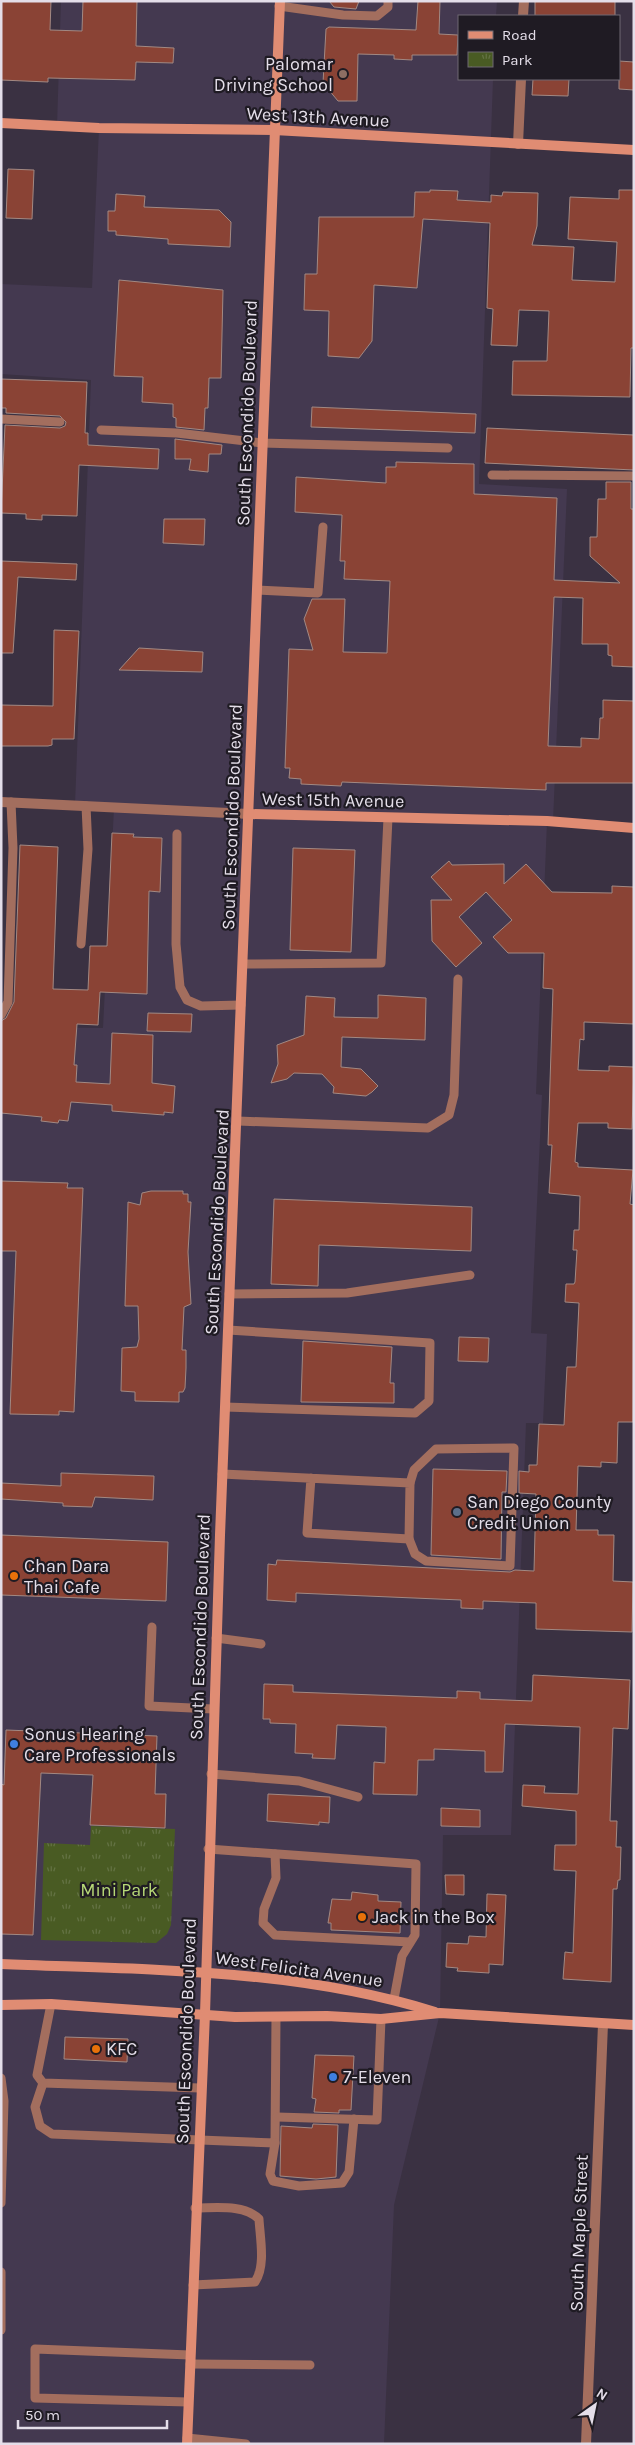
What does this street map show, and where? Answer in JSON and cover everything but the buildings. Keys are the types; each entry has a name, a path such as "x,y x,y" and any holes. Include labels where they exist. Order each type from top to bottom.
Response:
{"main road":[{"name":"South Escondido Boulevard","path":"187,2441 200,2088 205,2014 208,1849 238,1121 279,4"},
{"name":"West 13th Avenue","path":"1,123 99,128 274,130 634,150"},
{"name":"West 15th Avenue","path":"249,814 547,822 634,828"},
{"name":"West Felicita Avenue","path":"1,1964 206,1972 322,1986 394,1999 440,2013"},
{"name":"West Felicita Avenue","path":"1,2005 51,2004 205,2014 382,2019 440,2013 634,2025"}],"street":[{"path":"523,15 524,1"},
{"path":"518,144 521,80"},
{"name":"West 15th Avenue","path":"6,802 249,814"},
{"name":"South Maple Street","path":"586,2444 603,2024"}],"lane":[{"path":"279,4 343,15 378,16 388,6 388,1"},
{"path":"1,419 60,422"},
{"path":"101,430 177,433 262,443 448,448"},
{"path":"492,475 634,476"},
{"path":"257,590 318,593 323,527"},
{"path":"1,1015 8,1002 14,848 6,802"},
{"path":"81,944 88,849 86,806"},
{"path":"243,964 381,963 388,818"},
{"path":"177,834 176,944 180,987 186,1000 201,1006 241,1005"},
{"path":"238,1121 428,1128 450,1116 454,1095 458,979"},
{"path":"230,1294 347,1294 470,1275"},
{"path":"225,1407 415,1413 429,1401 430,1343 228,1330"},
{"path":"514,1448 510,1566 426,1561 415,1554 409,1540 410,1483 414,1470 436,1449 514,1448"},
{"path":"222,1474 410,1483"},
{"path":"311,1478 307,1533 409,1540"},
{"path":"152,1627 149,1706 214,1709"},
{"path":"216,1638 261,1644"},
{"path":"211,1774 299,1781 358,1797"},
{"path":"208,1849 416,1864 415,1935 402,1956 394,1999"},
{"path":"275,1854 276,1878 264,1909 263,1923 275,1935 410,1942"},
{"path":"43,2083 37,2075 51,2004"},
{"path":"276,2017 277,2117 270,2174 273,2181 299,2186 342,2183 349,2172 354,2119"},
{"path":"277,2117 377,2120 382,2019"},
{"path":"1,2078 4,2101 1,2203"},
{"path":"43,2083 200,2088"},
{"path":"43,2083 35,2107 40,2126 52,2134 275,2143"},
{"path":"193,2285 255,2282 259,2276 261,2252 259,2219 254,2213 238,2208 196,2208"},
{"path":"1,2272 1,2330"},
{"path":"188,2402 35,2398 35,2349 310,2365"},
{"path":"187,2441 246,2444"}],"shaded area":[{"path":"61,1 497,1 496,15 458,15 458,80 493,80 479,484 567,489 553,822 547,822 536,1094 542,1095 531,1333 547,1334 543,1423 526,1423 511,1835 443,1835 440,2013 394,2205 384,2444 1,2444 1,1027 103,1028 114,808 75,805 91,380 1,374 1,284 92,288 99,128 57,126"}],"green space":[{"name":"Mini Park","path":"91,1826 175,1829 171,1925 167,1934 156,1943 41,1940 44,1843 90,1845"}],"place":[{"name":"Palomar Driving School","path":"343,74"},
{"name":"San Diego County Credit Union","path":"457,1512"},
{"name":"Chan Dara Thai Cafe","path":"14,1576"},
{"name":"Sonus Hearing Care Professionals","path":"14,1744"},
{"name":"Jack in the Box","path":"362,1917"},
{"name":"KFC","path":"96,2049"},
{"name":"7-Eleven","path":"333,2077"}]}
